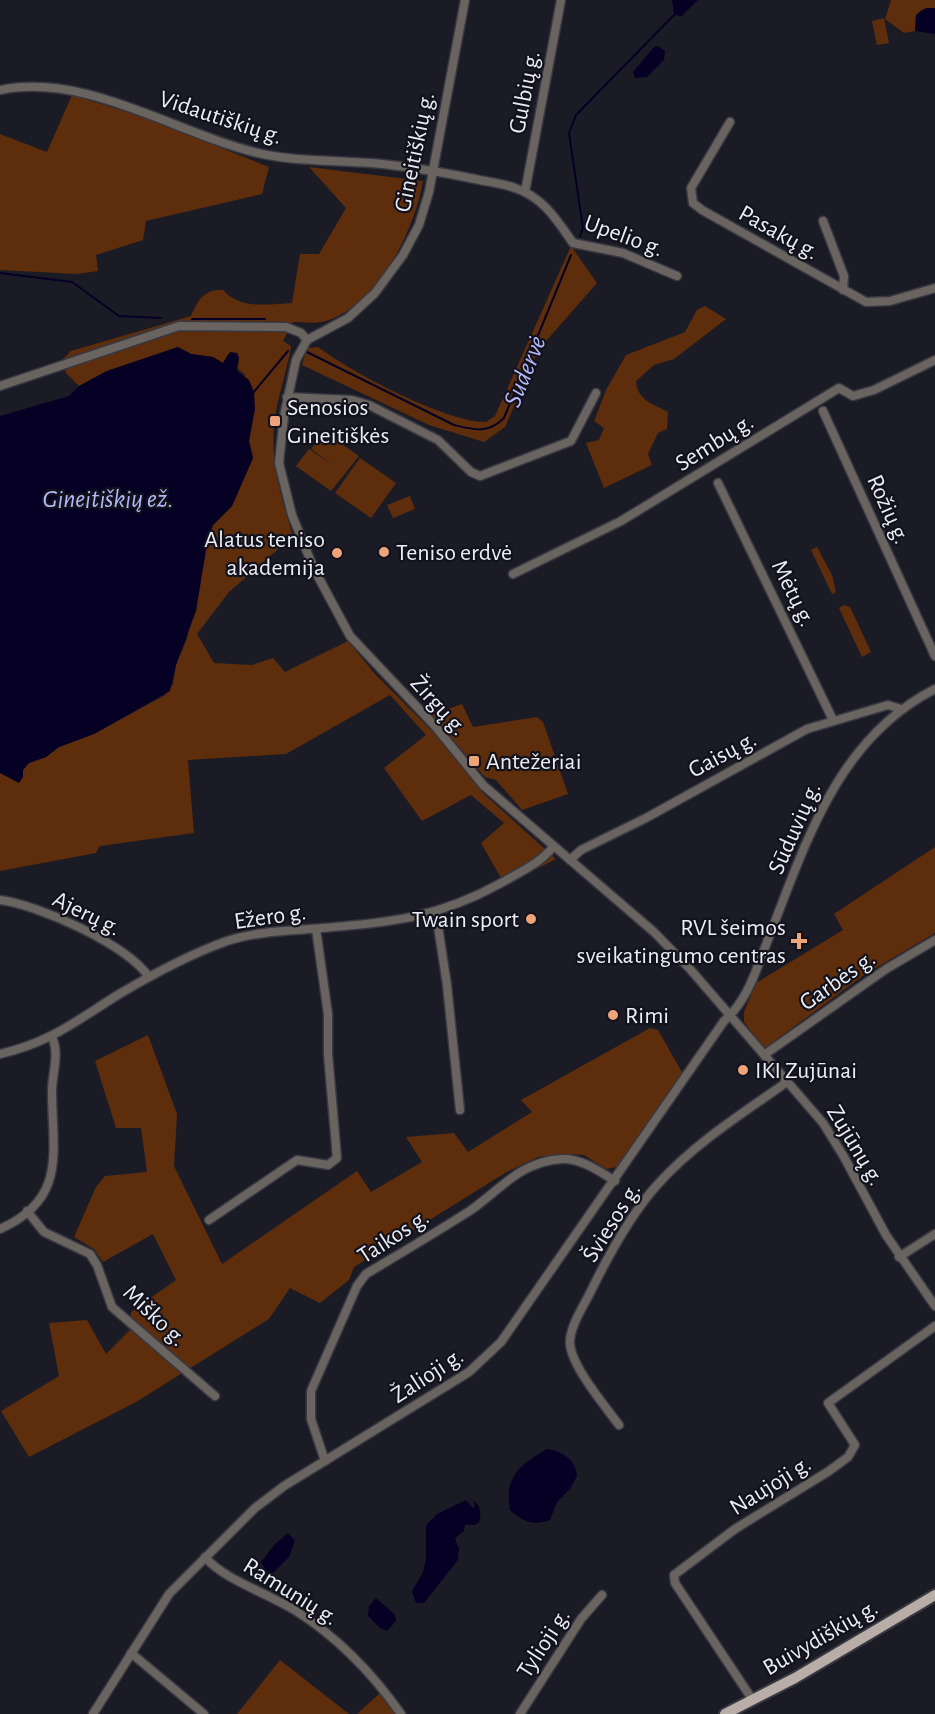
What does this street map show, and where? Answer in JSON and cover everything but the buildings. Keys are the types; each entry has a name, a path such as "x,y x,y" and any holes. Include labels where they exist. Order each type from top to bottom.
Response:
{"main road":[{"name":"Buivydiškių g.","path":"725,1714 795,1677 935,1595"}],"street":[{"name":"Gineitiškių g.","path":"307,340 353,315 385,282 419,225 434,171 465,0"},
{"name":"Gulbių g.","path":"525,192 561,0"},
{"name":"Vidautiškių g.","path":"0,90 27,88 71,91 100,97 232,146 259,153 292,159 372,163 434,171"},
{"name":"Pasakų g.","path":"730,122 691,188 693,203 718,220 859,299 875,303 935,288"},
{"name":"Upelio g.","path":"434,171 525,192 545,205 573,243 624,253 677,276"},
{"path":"823,221 844,276 843,290"},
{"path":"0,386 179,326 286,327 301,333 307,340"},
{"name":"Žirgų g.","path":"307,340 296,360 287,397 280,454 284,486 304,547 345,629 434,725 483,785 654,932 730,1015"},
{"name":"Sembų g.","path":"513,574 621,521 838,388 852,396 874,390 935,360"},
{"path":"287,397 352,400 369,405 438,440 471,472 480,476 571,441 596,393"},
{"name":"Rožių g.","path":"823,411 935,656"},
{"name":"Mėtų g.","path":"718,483 833,720"},
{"name":"Sūduvių g.","path":"730,1015 748,991 788,888 832,789 856,752 901,709 935,689"},
{"name":"Gaisų g.","path":"570,860 581,850 646,818 807,729 888,705 901,709"},
{"name":"Ežero g.","path":"0,1054 32,1046 52,1037 149,977 203,950 231,940 269,932 384,923 436,913 474,897 537,863 553,847"},
{"name":"Ajerų g.","path":"0,900 29,907 102,938 144,970 149,977"},
{"path":"436,913 447,985 460,1110"},
{"path":"209,1220 297,1160 328,1165 337,1158 327,1054 328,1014 316,929"},
{"name":"Garbės g.","path":"764,1055 868,981 935,940"},
{"name":"Zujūnų g.","path":"730,1015 834,1139 899,1257 935,1306"},
{"name":"Žalioji g.","path":"93,1714 169,1594 255,1508 325,1461 469,1372 495,1349 515,1326 730,1015"},
{"path":"0,1229 27,1211 47,1187 55,1161 52,1092 56,1051 52,1037"},
{"name":"Šviesos g.","path":"620,1425 590,1387 570,1345 581,1310 623,1234 656,1186 722,1128 788,1082"},
{"name":"Taikos g.","path":"325,1461 311,1419 311,1391 357,1286 366,1274 474,1208 501,1183 530,1167 556,1160 574,1160 588,1165 615,1181"},
{"name":"Miško g.","path":"27,1211 44,1232 90,1254 97,1265 112,1307 215,1396"},
{"path":"899,1257 935,1234"},
{"name":"Naujoji g.","path":"752,1699 675,1583 674,1575 735,1529 800,1491 848,1457 855,1445 828,1403 935,1326"},
{"name":"Ramunių g.","path":"205,1557 223,1572 268,1594 327,1633 373,1676 401,1714"},
{"name":"Tylioji g.","path":"520,1714 581,1618 602,1595"},
{"path":"130,1653 204,1714"}],"shaded area":[{"path":"891,0 935,0 935,8 921,10 916,15 915,31 904,33 885,19"},
{"path":"884,18 889,43 877,45 872,21"},
{"path":"72,95 143,117 269,167 262,194 146,221 143,240 96,255 98,271 77,274 0,270 0,134 47,152"},
{"path":"309,167 423,181 412,221 391,264 377,283 362,300 344,313 322,322 293,322 283,341 291,346 275,417 274,455 281,496 293,536 229,592 197,634 214,663 252,665 273,658 285,672 348,641 375,674 432,731 484,794 556,859 505,885 481,843 504,823 471,795 422,821 384,768 426,735 390,695 286,754 188,760 194,833 100,846 96,853 0,871 0,773 23,777 23,770 29,763 46,757 59,747 94,734 165,695 173,684 176,665 187,639 208,538 213,525 232,506 253,458 249,441 251,422 245,375 236,367 239,358 228,354 223,363 213,357 191,354 178,347 107,371 79,386 66,373 63,359 71,351 191,316 199,300 211,291 223,290 238,301 246,303 265,305 292,303 300,254 319,254 346,208"},
{"path":"571,246 597,283 539,349 505,427 484,442 429,425 302,365 307,348 318,347 374,382 399,394 448,414 486,422 495,416"},
{"path":"705,306 726,319 674,359 654,365 636,381 639,393 643,397 668,412 667,429 658,433 648,454 652,465 604,488 586,443 599,440 604,428 594,421 606,390 626,355 685,332 697,310"},
{"path":"324,432 359,456 331,491 296,466 309,449 334,466 311,449"},
{"path":"360,458 396,483 371,518 335,493"},
{"path":"410,496 415,509 393,518 387,505"},
{"path":"817,547 832,575 836,592 832,594 811,550"},
{"path":"844,605 850,607 871,652 862,657 839,608"},
{"path":"462,704 473,727 537,717 543,722 568,794 522,810 496,780 485,777 431,715"},
{"path":"935,847 935,933 864,975 764,1049 744,1022 744,1012 756,983 843,930 834,914"},
{"path":"650,1028 658,1030 683,1074 617,1167 606,1169 584,1155 562,1154 538,1157 505,1173 354,1267 349,1280 320,1303 290,1288 269,1319 136,1402 29,1457 1,1411 59,1376 49,1323 87,1320 106,1354 129,1331 131,1312 176,1280 153,1234 103,1262 94,1249 74,1237 96,1187 105,1176 147,1172 141,1128 116,1128 95,1061 148,1035 177,1114 174,1166 222,1264 357,1171 371,1192 422,1162 406,1137 454,1133 468,1152 532,1112 521,1100"},
{"path":"280,1660 349,1714 237,1714"},
{"path":"380,1693 397,1714 357,1714"}],"water":[{"path":"672,0 698,0 682,16 674,15"},
{"path":"926,8 935,8 935,34 915,31 916,15"},
{"path":"658,46 665,51 664,60 647,77 635,78 633,72 654,47"},
{"name":"Gineitiškių ež.","path":"178,347 191,354 213,357 223,363 230,352 237,353 239,358 237,371 249,380 254,392 255,409 249,441 253,458 232,506 213,525 208,538 196,611 176,665 170,691 94,734 59,747 46,757 29,763 23,770 23,777 19,783 0,773 0,416 69,396 79,386 107,371"},
{"path":"547,1449 567,1457 574,1465 577,1476 570,1489 557,1502 550,1520 538,1523 528,1522 510,1510 509,1489 521,1467"},
{"path":"466,1500 473,1508 475,1506 473,1501 479,1507 479,1522 475,1525 465,1525 464,1531 455,1538 459,1549 458,1560 424,1603 416,1603 412,1591 423,1572 426,1559 426,1525 437,1514"},
{"path":"288,1533 295,1541 289,1557 273,1573 266,1571 261,1562 275,1544"},
{"path":"376,1598 395,1615 396,1621 387,1631 380,1628 368,1616 369,1606"}],"waterway":[{"name":"Sudervė","path":"580,236 583,228 569,133 576,115 676,13"},
{"name":"Sudervė","path":"307,352 454,425 487,429 504,418 571,255"},
{"path":"0,273 72,282 119,316 161,318"},
{"path":"192,319 265,319"},
{"name":"Sudervė","path":"253,393 288,351"}],"place":[{"name":"Senosios Gineitiškės","path":"275,421"},
{"name":"Teniso erdvė","path":"384,552"},
{"name":"Alatus teniso akademija","path":"337,553"},
{"name":"Antežeriai","path":"474,761"},
{"name":"Twain sport","path":"531,919"},
{"name":"RVL šeimos sveikatingumo centras","path":"799,941"},
{"name":"Rimi","path":"613,1015"},
{"name":"IKI Zujūnai","path":"743,1070"}]}
